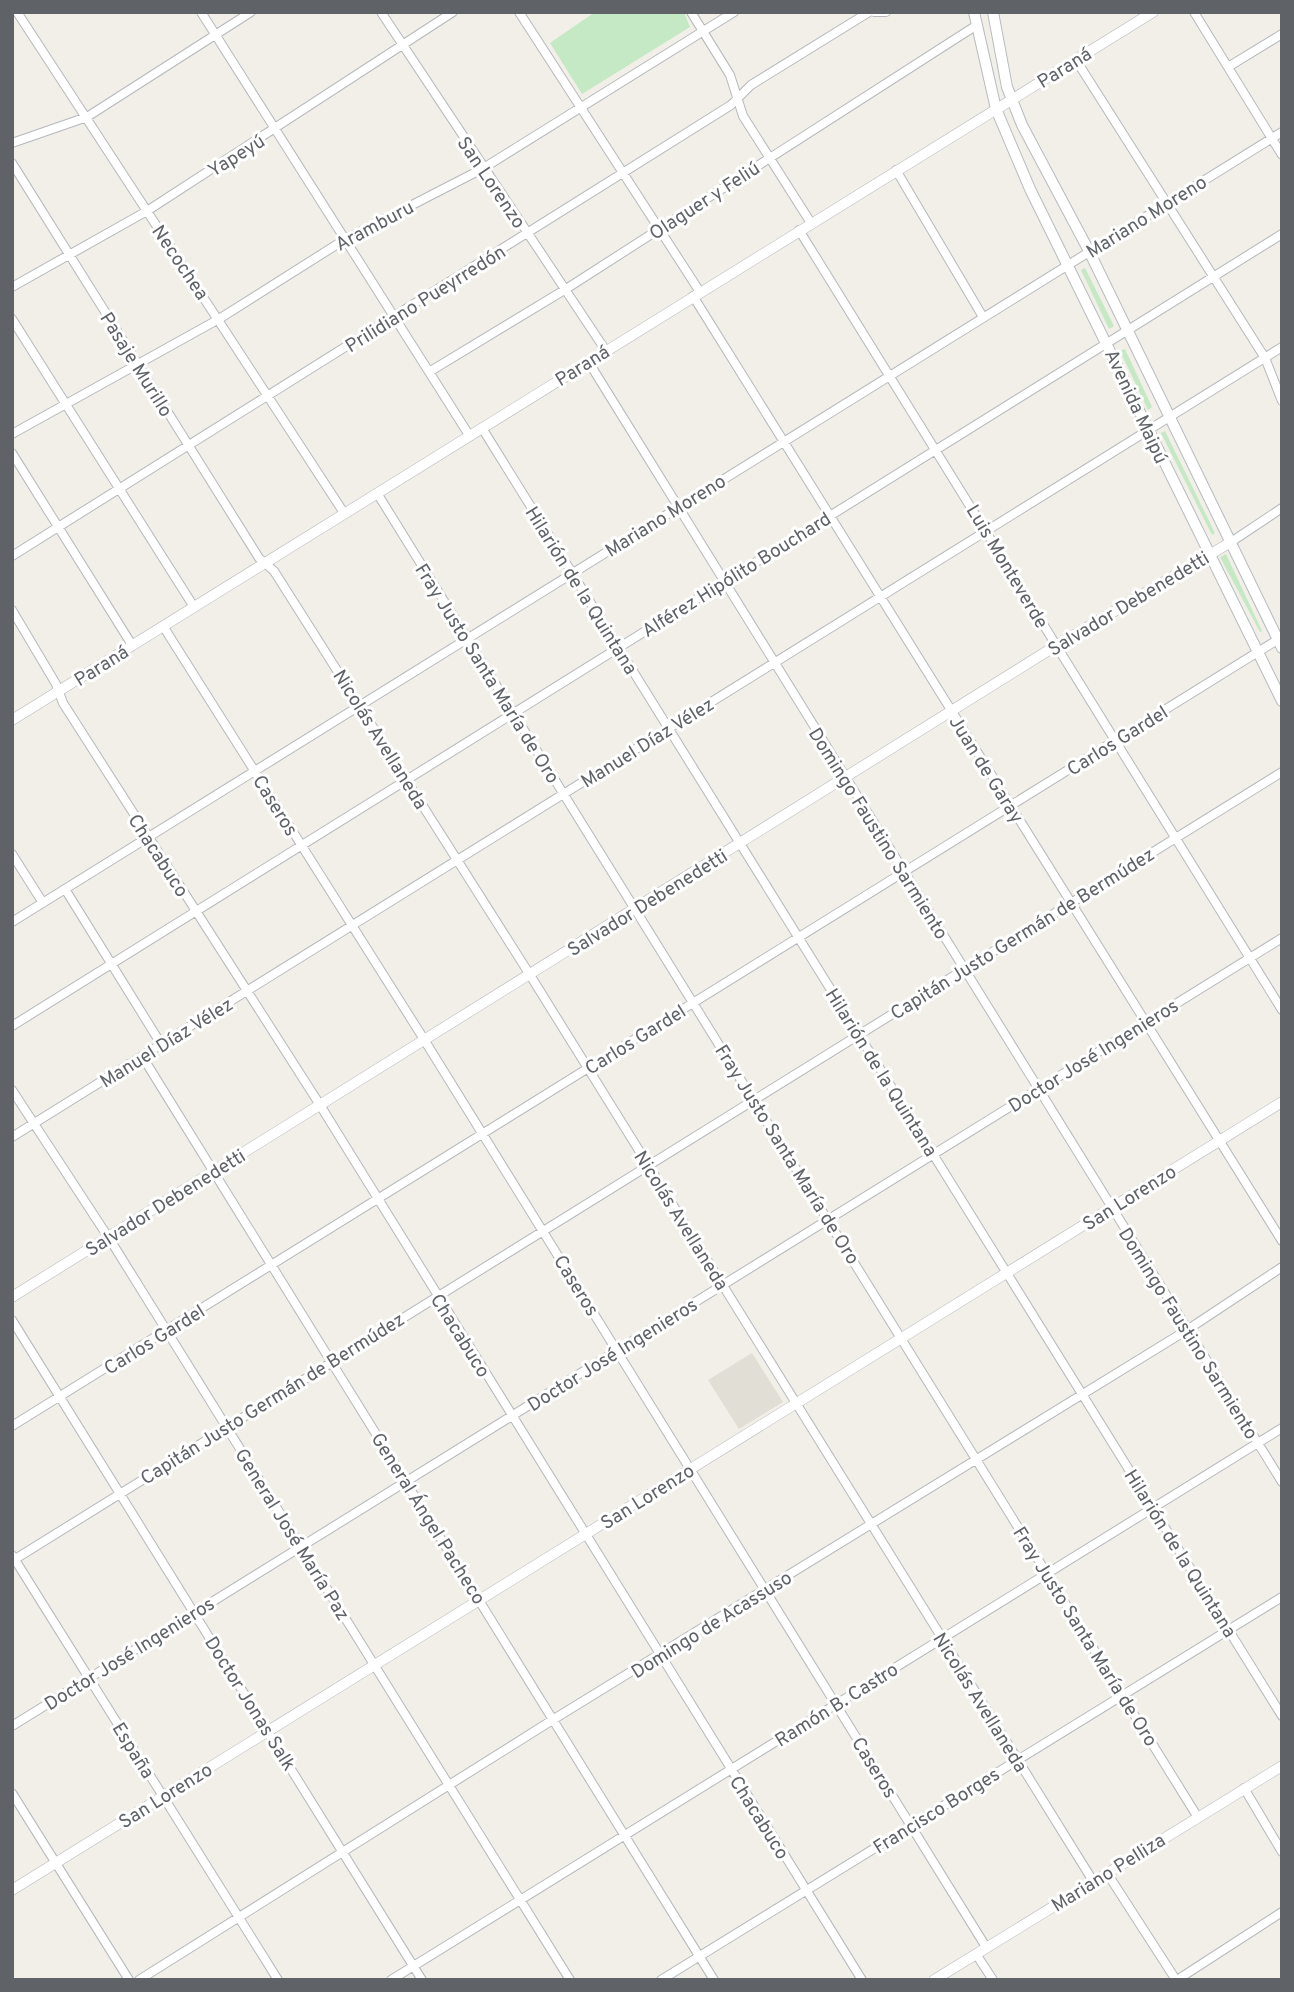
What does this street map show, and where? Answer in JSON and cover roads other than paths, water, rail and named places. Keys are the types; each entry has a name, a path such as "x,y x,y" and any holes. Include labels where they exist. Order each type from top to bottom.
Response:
{"main road":[{"name":"Avenida Maipú","path":"974,12 996,109 1067,265 1282,701"},
{"name":"Avenida Maipú","path":"993,12 1011,99 1089,251 1280,642"}],"street":[{"name":"Necochea","path":"17,12 344,513"},
{"path":"201,12 469,436"},
{"path":"12,143 87,117 251,12"},
{"name":"San Lorenzo","path":"381,12 482,169 606,351"},
{"name":"Yapeyú","path":"12,287 146,211 274,131 453,12"},
{"name":"Juan de Garay","path":"519,12 660,229 783,442 1282,1241"},
{"path":"691,12 730,75 743,116 811,223"},
{"name":"Aramburu","path":"12,434 219,319 344,240 482,169 734,12"},
{"path":"872,13 886,12"},
{"name":"Paraná","path":"12,720 1153,12"},
{"path":"1194,12 1282,155"},
{"name":"Prilidiano Pueyrredón","path":"12,556 528,234 738,100 751,85 872,13"},
{"name":"Olaguer y Feliú","path":"429,372 566,289 977,25"},
{"path":"1228,67 1282,34"},
{"path":"1076,60 1265,358 1282,401"},
{"name":"Mariano Moreno","path":"12,922 1282,132"},
{"name":"Pasaje Murillo","path":"12,163 188,446 265,563"},
{"path":"896,170 984,317"},
{"name":"Luis Monteverde","path":"799,230 1282,1010"},
{"name":"Alférez Hipólito Bouchard","path":"12,1026 936,449 1128,333 1282,234"},
{"path":"12,319 194,607"},
{"name":"Manuel Díaz Vélez","path":"12,1137 1168,415 1282,347"},
{"name":"Domingo Faustino Sarmiento","path":"588,361 1282,1482"},
{"name":"Hilarión de la Quintana","path":"482,428 1282,1716"},
{"path":"12,453 132,645"},
{"name":"Fray Justo Santa María de Oro","path":"376,493 754,1098 1197,1816"},
{"name":"Salvador Debenedetti","path":"12,1297 1282,508"},
{"name":"Nicolás Avellaneda","path":"265,563 274,571 530,975 1093,1881"},
{"name":"Chacabuco","path":"12,610 56,684 57,692 147,838 320,1105 862,1980"},
{"name":"Caseros","path":"163,626 425,1040 986,1947"},
{"name":"Carlos Gardel","path":"12,1426 484,1136 587,1069 799,940 1258,652 1280,642"},
{"name":"Capitán Justo Germán de Bermúdez","path":"13,1558 1282,772"},
{"path":"12,854 43,903"},
{"path":"65,889 162,1044"},
{"name":"Doctor José Ingenieros","path":"12,1726 1282,938"},
{"name":"General Ángel Pacheco","path":"142,1056 714,1980"},
{"name":"General José María Paz","path":"12,1090 109,1237 569,1980"},
{"name":"San Lorenzo","path":"12,1890 1282,1102"},
{"name":"Domingo de Acassuso","path":"139,1980 554,1719 1187,1330 1282,1267"},
{"name":"Doctor Jonas Salk","path":"12,1320 422,1980"},
{"name":"Ramón B. Castro","path":"391,1980 1282,1428"},
{"name":"España","path":"13,1558 278,1980"},
{"name":"Francisco Borges","path":"662,1980 1282,1597"},
{"name":"Mariano Pelliza","path":"934,1980 1282,1766"},
{"path":"1244,1788 1282,1852"},
{"path":"12,1793 129,1980"},
{"path":"1107,1873 1177,1980 1282,1912"},
{"path":"976,1954 993,1980"}]}
